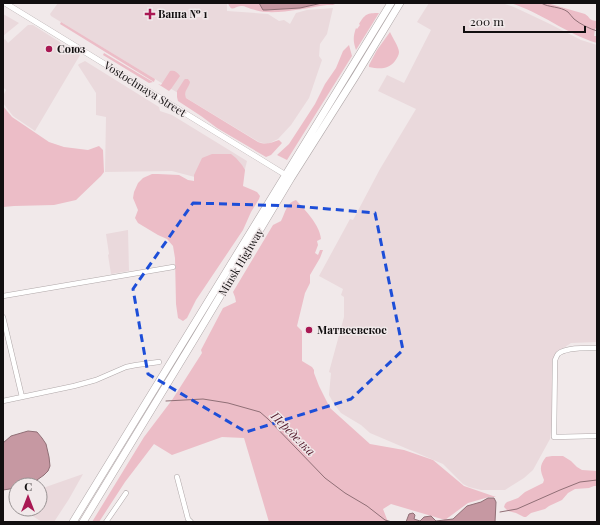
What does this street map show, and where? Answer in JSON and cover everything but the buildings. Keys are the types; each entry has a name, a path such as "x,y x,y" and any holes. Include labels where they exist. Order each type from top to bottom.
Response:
{"highway":[{"name":"Minsk Highway","path":"83,522 195,338 390,3"},
{"name":"Minsk Highway","path":"73,522 288,176 355,77 400,3"}],"street":[{"name":"Vostochnaya Street","path":"4,3 288,176"},
{"path":"3,296 173,267"},
{"path":"3,317 22,397"},
{"path":"597,348 572,349 557,354 555,360 554,437 597,436"},
{"path":"3,401 85,383 136,365 159,362"},
{"path":"177,477 188,519 191,522"},
{"path":"106,522 126,493"}],"highlighted area":[{"path":"193,203 294,206 375,213 403,350 351,399 246,432 148,374 133,289"}],"shaded area":[{"path":"58,3 227,3 227,11 268,14 279,21 284,20 290,24 296,13 307,10 333,8 327,34 320,44 319,56 322,60 309,98 291,125 278,139 268,144 259,142 51,16 50,14"},
{"path":"228,3 259,3 263,10 266,10 300,8 322,3 337,3 333,5 289,11 264,12 243,6 232,9"},
{"path":"259,3 322,3 300,8 263,10"},
{"name":"Матвеевское","path":"429,3 502,3 514,7 581,40 597,45 597,342 571,343 556,353 550,439 533,470 524,478 505,490 481,490 463,484 443,464 370,433 361,425 341,413 329,395 331,373 329,372 344,317 344,297 341,295 343,289 319,276 350,219 353,220 380,169 416,109 378,91 387,75 404,83 431,30 417,22"},
{"path":"510,3 547,3 585,14 591,20 597,21 594,36 597,36 597,43 575,34 532,12"},
{"path":"372,13 379,13 356,50 354,44 354,34 356,28 357,29 365,16"},
{"path":"3,14 19,23 3,36"},
{"path":"61,22 155,79 154,82 60,24"},
{"path":"28,25 33,25 80,55 35,131 13,116 3,103 3,96 6,90 3,87 3,41 5,39 8,43"},
{"path":"390,32 399,50 397,58 392,64 386,67 369,67 377,50"},
{"path":"349,45 352,56 287,160 277,155 289,144 336,68 343,51"},
{"path":"104,53 153,82 149,83 103,55"},
{"path":"85,61 159,107 160,111 172,115 247,161 240,189 172,171 105,172 106,117 96,115 96,93 78,65"},
{"path":"170,71 176,72 180,76 169,91 158,84 161,85"},
{"path":"185,79 188,79 190,82 186,91 186,98 258,142 268,143 279,140 282,143 271,155 266,157 217,128 178,101 177,91"},
{"path":"3,106 12,117 49,142 64,147 88,150 99,146 103,150 104,172 76,200 54,205 3,207"},
{"path":"212,154 231,154 236,158 245,170 243,186 257,192 260,196 243,230 196,300 187,318 183,321 178,318 176,304 175,258 173,246 167,239 138,223 135,218 138,210 133,198 134,192 138,183 143,178 152,174 179,175 188,180 194,181 194,175 202,158"},
{"path":"296,200 312,218 318,228 321,239 317,241 318,245 315,253 318,255 320,250 323,250 310,275 310,283 305,293 297,326 302,331 302,361 314,370 319,386 330,408 370,444 404,450 433,460 464,486 496,497 489,497 468,503 445,520 391,504 383,509 388,522 269,522 244,438 222,437 172,455 154,444 125,482 99,522 92,522 144,437 172,400 202,353 201,350 223,308 236,302 233,292 273,225 281,221 288,205"},
{"path":"128,230 129,271 111,274 106,234"},
{"path":"28,431 37,432 46,444 50,466 48,471 41,477 8,477 8,489 3,490 3,443 11,436"},
{"path":"563,456 582,470 597,471 597,486 575,489 568,493 562,500 545,509 531,513 526,517 508,511 504,507 507,502 518,498 525,492 543,483 544,480 541,471 542,463 546,457"},
{"path":"83,474 54,522 42,522 34,517 48,517 48,486"},
{"path":"488,498 494,498 496,502 495,522 406,522 409,514 413,513 415,515 414,519 420,521 424,517 431,516 436,521 453,519 467,506 481,502"}],"waterway":[{"path":"541,3 565,10 579,23 597,31"},
{"name":"Переделка","path":"166,401 203,399 228,403 260,412 325,478 385,520 392,522"},
{"name":"Переделка","path":"500,512 517,509 580,482 597,480"}],"place":[{"name":"Ваша № 1","path":"150,14"},
{"name":"Союз","path":"49,49"},
{"name":"Матвеевское","path":"309,330"}]}
